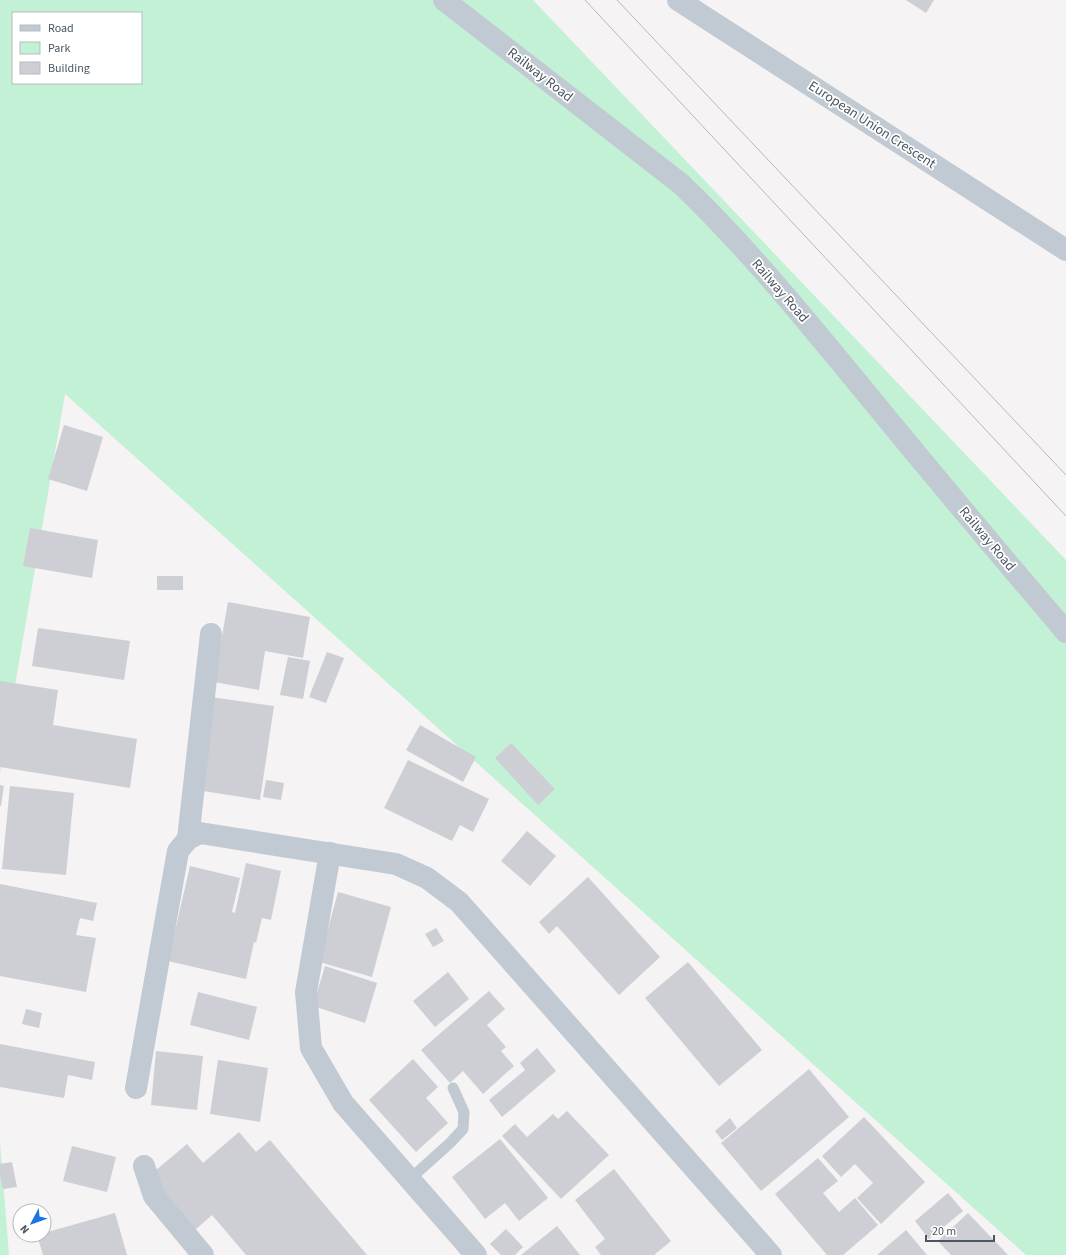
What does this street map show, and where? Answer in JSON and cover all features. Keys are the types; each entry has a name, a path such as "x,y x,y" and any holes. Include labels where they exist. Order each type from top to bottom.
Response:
{"street":[{"name":"Railway Road","path":"444,0 681,184 707,209 776,285 983,535 1066,632"},
{"name":"European Union Crescent","path":"678,0 1066,250"},
{"path":"188,839 211,634"},
{"path":"136,1088 178,851 188,839 200,832 396,864 427,878 458,902 771,1255"},
{"path":"330,854 306,992 311,1048 343,1103 476,1255"},
{"path":"144,1166 154,1196 203,1255"}],"lane":[{"path":"410,1179 450,1143 463,1129 464,1112 453,1088"}],"green space":[{"path":"0,0 533,0 1066,560 1066,1255 1026,1255 65,394 0,773"},
{"path":"0,1142 9,1255 0,1255"}],"building":[{"path":"906,0 934,0 926,13"},
{"path":"64,425 103,437 87,491 48,479"},
{"path":"30,528 98,540 92,578 23,566"},
{"path":"157,576 183,576 183,590 157,590"},
{"path":"228,602 310,617 303,658 265,651 259,690 214,682"},
{"path":"38,628 130,641 124,680 32,666"},
{"path":"327,652 344,658 326,703 309,697"},
{"path":"288,657 310,661 303,699 280,695"},
{"path":"0,681 58,690 53,725 137,739 130,788 0,767"},
{"path":"211,697 274,706 260,800 197,790"},
{"path":"420,725 476,757 463,782 406,750"},
{"path":"511,743 555,789 538,805 495,758"},
{"path":"408,760 489,799 473,832 460,825 452,841 384,808"},
{"path":"266,780 284,783 281,800 263,797"},
{"path":"0,785 4,786 1,806 0,806"},
{"path":"10,786 74,793 66,875 2,869"},
{"path":"527,831 556,856 530,886 501,861"},
{"path":"246,863 281,871 271,920 262,918 256,943 254,942 246,979 168,961 190,866 240,878 232,912 235,913"},
{"path":"588,877 660,957 619,995 557,926 549,934 539,922"},
{"path":"0,884 97,903 93,921 80,918 76,935 96,938 86,992 0,976"},
{"path":"338,892 391,907 372,977 319,962"},
{"path":"436,928 444,941 433,947 425,934"},
{"path":"688,962 762,1050 719,1086 645,998"},
{"path":"325,966 377,983 365,1023 313,1006"},
{"path":"448,972 469,999 435,1027 413,1001"},
{"path":"489,991 505,1009 487,1025 506,1047 501,1051 514,1066 483,1094 463,1071 450,1083 421,1050"},
{"path":"198,992 257,1007 249,1040 190,1025"},
{"path":"26,1009 42,1013 39,1028 22,1024"},
{"path":"0,1044 95,1062 92,1080 68,1075 64,1098 0,1087"},
{"path":"537,1048 556,1071 502,1117 489,1100 525,1070 520,1063"},
{"path":"156,1051 203,1056 197,1110 151,1105"},
{"path":"413,1059 438,1087 426,1098 448,1123 416,1152 369,1100"},
{"path":"218,1060 268,1068 260,1122 210,1114"},
{"path":"809,1069 849,1117 761,1191 721,1143"},
{"path":"567,1111 609,1155 561,1199 502,1136 515,1124 527,1137 553,1114 558,1119"},
{"path":"864,1117 925,1182 881,1224 857,1198 873,1183 855,1164 841,1177 822,1156"},
{"path":"730,1118 737,1128 722,1140 715,1131"},
{"path":"239,1132 256,1152 270,1140 367,1255 246,1255 212,1215 195,1230 149,1176 187,1144 203,1163"},
{"path":"500,1139 548,1198 519,1221 505,1203 485,1219 452,1177"},
{"path":"72,1146 116,1157 107,1192 63,1181"},
{"path":"818,1158 838,1181 823,1193 839,1212 855,1198 878,1225 843,1255 827,1255 775,1194"},
{"path":"12,1162 17,1187 3,1189 0,1176 0,1164"},
{"path":"614,1169 671,1241 654,1255 601,1255 595,1247 605,1239 575,1200"},
{"path":"948,1193 963,1211 929,1239 915,1221"},
{"path":"115,1213 127,1255 43,1255 39,1243 52,1243 52,1231"},
{"path":"968,1213 1008,1255 951,1255 938,1241"},
{"path":"557,1226 580,1255 521,1255"},
{"path":"506,1229 523,1247 515,1255 501,1255 490,1244"},
{"path":"906,1230 927,1255 877,1255"}],"tram line":[{"path":"585,0 1066,516"},
{"path":"617,0 1066,475"}]}
